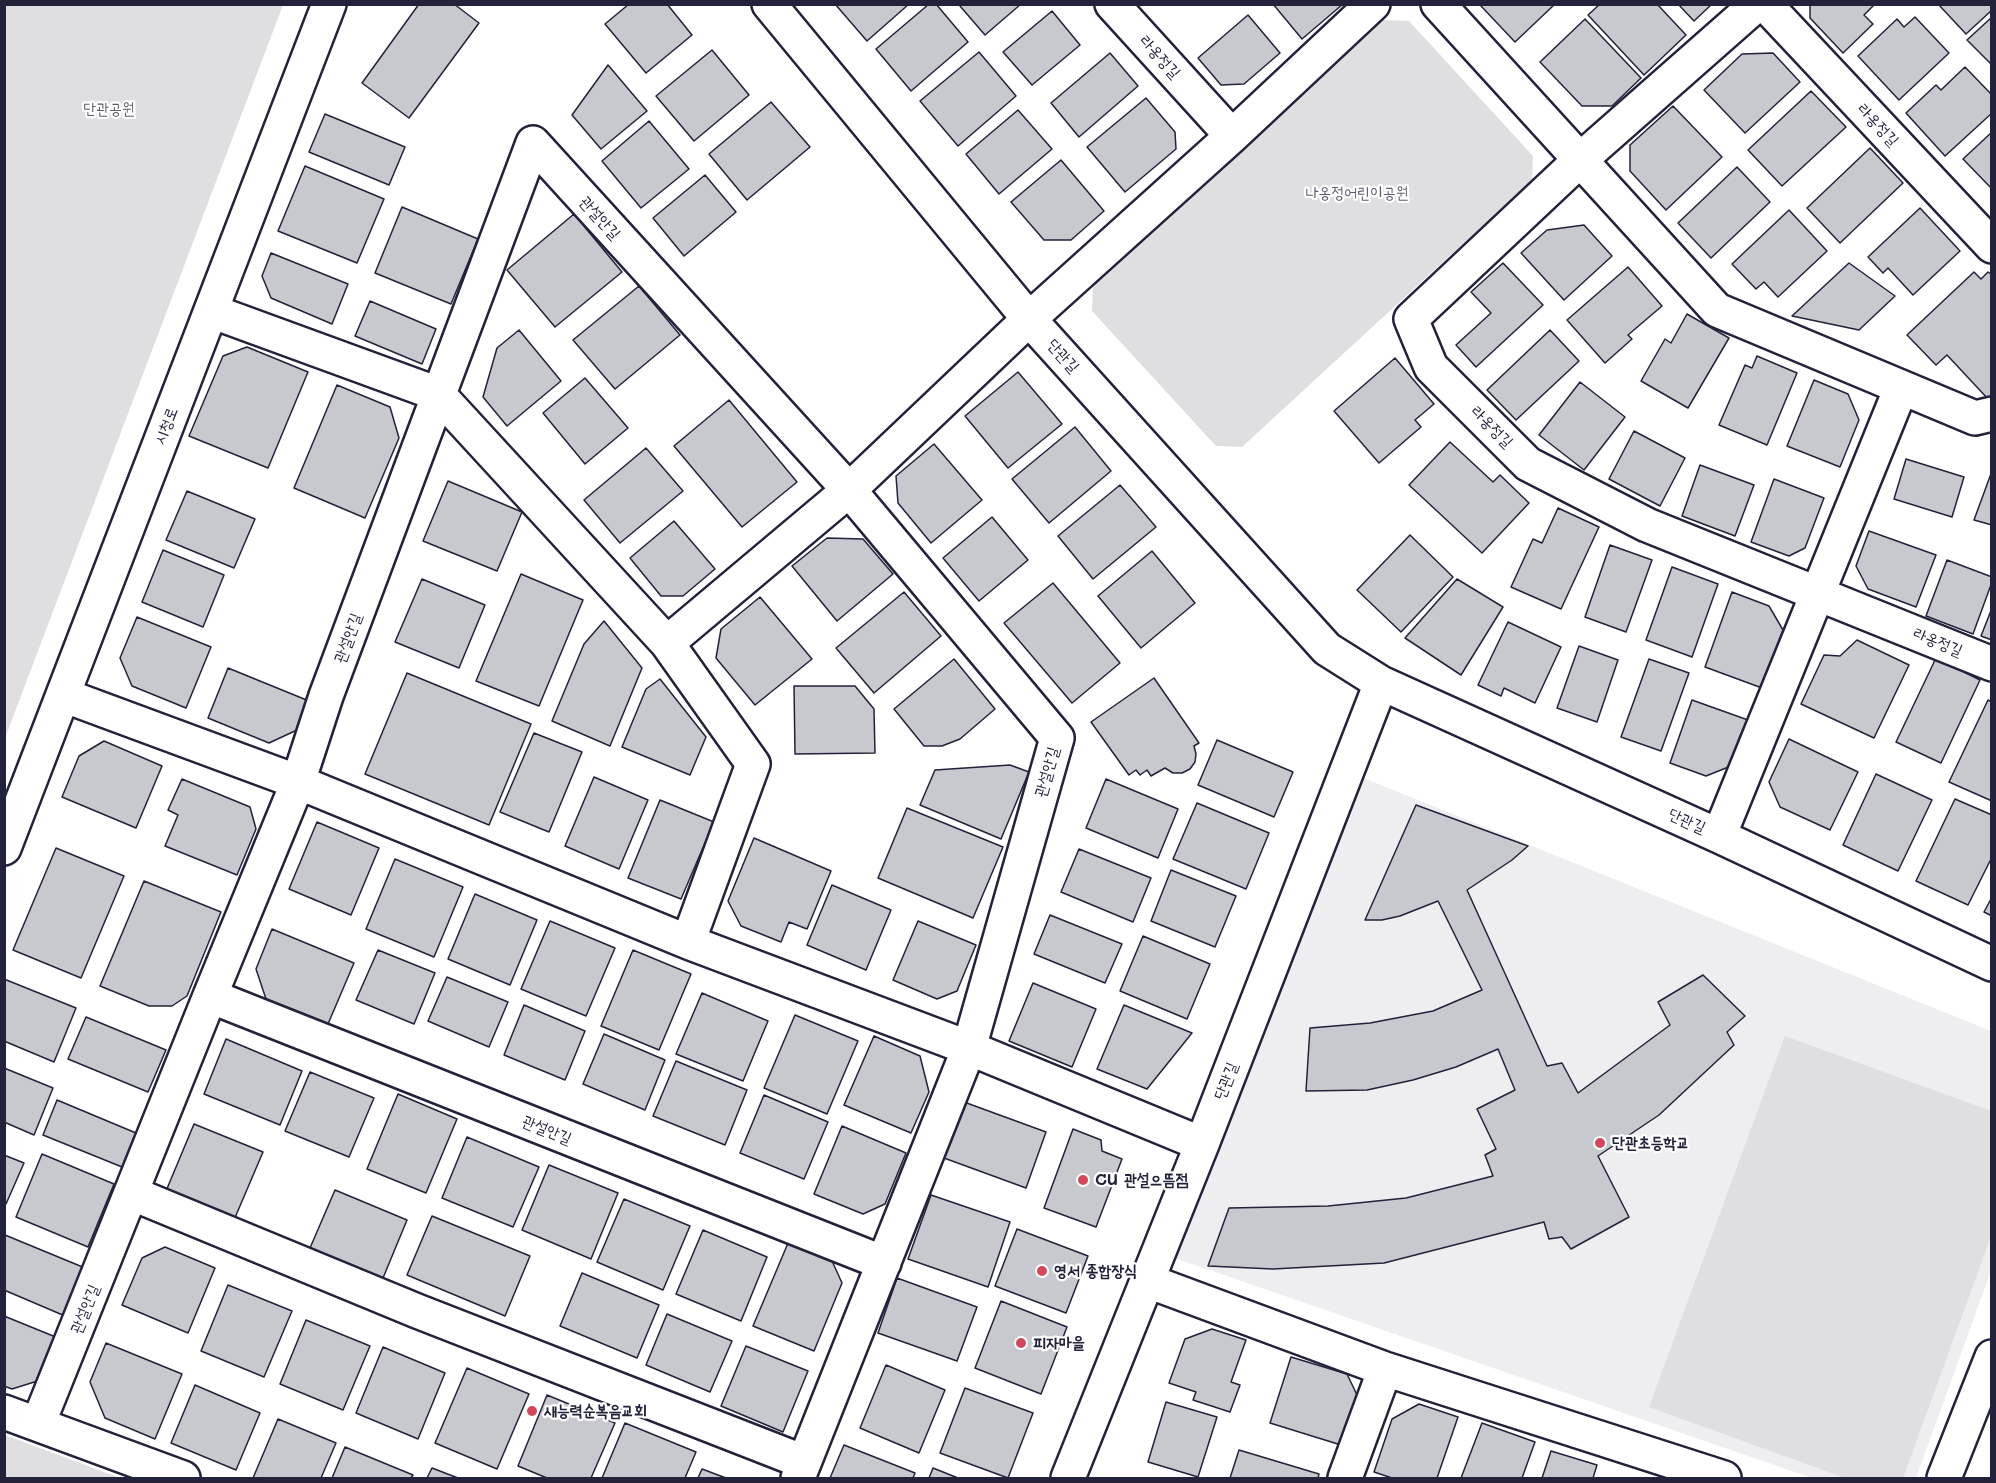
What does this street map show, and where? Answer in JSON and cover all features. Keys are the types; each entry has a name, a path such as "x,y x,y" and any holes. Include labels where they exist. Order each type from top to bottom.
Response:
{"street":[{"name":"시청로","path":"4,848 328,4"},
{"name":"단관길","path":"769,4 1029,319 1327,649 1381,683 1719,836 1992,964"},
{"name":"라옹정길","path":"1112,4 1232,136"},
{"path":"667,643 849,490 1029,319 1232,136 1372,4"},
{"path":"1438,4 1717,310 1975,418 1992,414"},
{"name":"라옹정길","path":"1757,4 1580,160 1411,319 1431,367 1528,464 1647,525 1992,664"},
{"name":"라옹정길","path":"1765,4 1992,246"},
{"name":"관설안길","path":"38,1424 297,782 330,685 533,143 849,490 1057,738 969,1048 801,1470 132,1193"},
{"path":"211,310 438,394 667,643 753,764 688,942"},
{"path":"1719,836 1901,388"},
{"name":"단관길","path":"1068,1479 1202,1144 1381,683"},
{"path":"63,695 297,782 688,942 969,1048 1202,1144"},
{"name":"관설안길","path":"210,996 884,1263"},
{"path":"1148,1281 1385,1369 1724,1479"},
{"path":"1944,1479 1992,1357"},
{"path":"1345,1479 1385,1369"},
{"path":"4,1412 183,1479"}],"shaded area":[{"name":"단관초등학교","path":"1346,771 1991,1031 1991,1271 1916,1478 1812,1478 1166,1255"}],"green space":[{"name":"단관공원","path":"4,5 283,5 5,738"},
{"name":"나옹정어린이공원","path":"1383,20 1409,21 1533,156 1532,180 1242,447 1216,446 1092,311 1093,286"},
{"path":"1785,1036 1991,1111 1991,1236 1903,1478 1845,1478 1649,1407"},
{"path":"5,1435 120,1478 5,1478"}],"building":[{"path":"419,4 454,4 479,23 409,118 362,83"},
{"path":"629,4 667,4 692,35 646,73 605,24"},
{"path":"835,4 909,4 867,41"},
{"path":"929,4 936,4 968,42 911,91 876,49"},
{"path":"962,4 1021,4 985,35 960,6"},
{"path":"1273,4 1343,4 1302,39"},
{"path":"1482,4 1555,4 1515,42 1481,6"},
{"path":"1600,4 1657,4 1686,35 1644,75 1588,15"},
{"path":"1678,4 1712,4 1694,21"},
{"path":"1810,4 1875,4 1864,15 1873,24 1843,53 1810,18"},
{"path":"1938,4 1992,4 1992,10 1966,34"},
{"path":"1052,11 1080,45 1032,85 1003,52"},
{"path":"1248,15 1280,53 1244,84 1221,85 1198,58"},
{"path":"1915,17 1949,53 1899,100 1858,56 1897,19 1904,27"},
{"path":"1992,17 1992,65 1967,40"},
{"path":"1585,19 1641,78 1612,106 1582,106 1540,62"},
{"path":"712,50 749,95 694,141 656,96"},
{"path":"979,52 1016,96 958,146 920,101"},
{"path":"1110,53 1138,86 1079,137 1051,103"},
{"path":"1773,53 1800,82 1745,133 1704,90 1742,54"},
{"path":"608,65 647,111 601,149 572,115"},
{"path":"1965,67 1992,95 1992,113 1945,156 1906,113 1936,85 1941,90"},
{"path":"1811,91 1846,127 1782,186 1748,150"},
{"path":"1146,98 1175,132 1176,149 1125,192 1087,147"},
{"path":"771,102 810,147 747,200 709,154"},
{"path":"1673,106 1722,157 1666,210 1630,171 1630,145"},
{"path":"1018,110 1052,149 999,194 966,154"},
{"path":"325,114 405,147 389,185 309,152"},
{"path":"649,121 689,169 641,208 602,161"},
{"path":"1992,132 1992,189 1963,159"},
{"path":"1870,148 1903,183 1840,243 1807,208"},
{"path":"1061,160 1104,211 1071,240 1044,240 1011,202"},
{"path":"305,166 384,199 357,263 278,231"},
{"path":"1737,167 1770,202 1711,258 1678,223"},
{"path":"705,175 736,212 684,256 653,218"},
{"path":"402,207 478,239 451,304 375,273"},
{"path":"1920,208 1960,251 1913,295 1888,268 1883,273 1868,257"},
{"path":"1789,210 1827,251 1778,297 1764,282 1756,289 1732,264"},
{"path":"574,214 622,272 555,327 507,270"},
{"path":"1584,225 1612,256 1564,300 1521,253 1547,230"},
{"path":"271,253 348,284 332,324 271,298 262,276"},
{"path":"1503,263 1543,305 1476,367 1456,345 1491,313 1471,292"},
{"path":"1849,263 1895,296 1859,330 1792,316"},
{"path":"1628,267 1662,306 1628,335 1632,339 1605,363 1567,320"},
{"path":"1974,272 1981,279 1988,272 1992,275 1992,398 1989,400 1947,355 1936,365 1907,335"},
{"path":"639,286 680,335 615,389 573,340"},
{"path":"370,301 436,329 422,364 355,336"},
{"path":"1687,314 1729,338 1688,408 1641,381 1665,339 1671,343"},
{"path":"519,330 561,381 507,426 483,397 497,348"},
{"path":"1550,330 1579,361 1516,420 1487,390"},
{"path":"247,347 308,372 268,468 189,436 223,356"},
{"path":"1757,356 1797,373 1767,445 1719,425 1745,365 1752,368"},
{"path":"1395,358 1434,404 1415,420 1421,427 1379,463 1334,411"},
{"path":"1018,372 1062,424 1008,468 965,416"},
{"path":"585,378 628,428 585,464 543,413"},
{"path":"1814,380 1848,394 1859,420 1840,467 1787,446"},
{"path":"1580,382 1625,417 1584,470 1539,435"},
{"path":"337,385 390,407 399,438 365,518 294,488"},
{"path":"729,400 797,482 742,527 674,446"},
{"path":"1075,427 1111,471 1049,523 1012,479"},
{"path":"1634,431 1685,458 1660,506 1609,479"},
{"path":"1450,442 1493,482 1500,475 1529,503 1482,553 1409,485"},
{"path":"934,444 982,500 931,543 898,503 896,476"},
{"path":"646,448 683,491 620,543 584,500"},
{"path":"1906,459 1964,477 1952,517 1894,499"},
{"path":"1700,465 1754,485 1735,536 1682,516"},
{"path":"1992,471 1992,525 1974,520"},
{"path":"1774,479 1824,498 1805,548 1789,556 1751,542"},
{"path":"448,481 522,512 497,571 423,541"},
{"path":"1120,485 1156,527 1093,579 1058,536"},
{"path":"187,491 255,519 234,568 166,540"},
{"path":"1558,508 1599,527 1561,609 1511,587 1533,539 1542,543"},
{"path":"992,517 1028,560 979,601 943,558"},
{"path":"674,521 715,569 683,596 661,596 630,558"},
{"path":"1869,531 1936,555 1916,607 1868,589 1856,566"},
{"path":"1410,535 1453,577 1401,632 1357,590"},
{"path":"827,538 863,539 893,574 837,621 792,566"},
{"path":"1610,545 1652,560 1626,632 1585,617"},
{"path":"163,550 224,575 203,627 142,602"},
{"path":"1152,551 1195,603 1141,648 1098,596"},
{"path":"1947,560 1992,577 1973,634 1926,616"},
{"path":"1672,567 1718,584 1692,657 1646,640"},
{"path":"521,574 583,600 539,706 476,681"},
{"path":"422,579 485,605 459,668 395,642"},
{"path":"1457,579 1503,607 1461,675 1405,638"},
{"path":"1053,583 1120,663 1072,703 1004,623"},
{"path":"904,592 941,636 874,693 836,648"},
{"path":"1732,592 1769,606 1783,630 1762,688 1705,667"},
{"path":"760,597 812,659 755,705 716,658 721,629"},
{"path":"1992,608 1992,640 1981,636"},
{"path":"137,617 211,647 186,708 132,686 120,658"},
{"path":"604,621 642,668 610,746 552,721 584,644"},
{"path":"1508,622 1561,647 1535,703 1504,688 1501,696 1478,685"},
{"path":"1857,640 1909,665 1874,738 1801,704 1824,655 1840,656"},
{"path":"1579,646 1618,660 1597,722 1557,708"},
{"path":"1936,658 1980,680 1941,763 1896,742"},
{"path":"954,659 995,709 960,739 942,746 924,746 894,709"},
{"path":"1649,659 1689,673 1661,751 1621,737"},
{"path":"228,668 309,701 297,730 269,743 208,718"},
{"path":"407,673 531,724 489,825 365,774"},
{"path":"1154,678 1199,743 1194,746 1195,762 1190,769 1182,773 1173,773 1165,768 1151,776 1147,770 1140,775 1136,770 1129,775 1091,722"},
{"path":"660,679 706,737 690,775 622,747 646,689"},
{"path":"794,686 855,686 874,709 875,753 795,754"},
{"path":"1692,700 1748,720 1731,766 1706,776 1670,763"},
{"path":"1988,700 1992,702 1992,801 1949,782"},
{"path":"534,733 582,752 549,832 500,812"},
{"path":"1789,739 1858,772 1830,830 1780,807 1769,782"},
{"path":"1217,740 1293,772 1274,817 1198,785"},
{"path":"104,741 162,766 136,828 62,797 79,756"},
{"path":"1010,765 1029,772 1001,839 920,805 935,770"},
{"path":"1876,774 1932,800 1898,871 1843,845"},
{"path":"594,777 648,800 619,869 565,846"},
{"path":"182,779 250,807 256,829 237,875 165,846 178,815 168,810"},
{"path":"1106,779 1178,809 1158,858 1086,828"},
{"path":"1955,799 1992,815 1992,857 1968,905 1916,881"},
{"path":"660,800 714,822 681,899 628,878"},
{"path":"1197,803 1269,833 1246,889 1173,859"},
{"path":"1416,805 1528,846 1512,860 1467,890 1547,1066 1562,1063 1578,1093 1670,1025 1658,1002 1703,975 1745,1016 1727,1032 1734,1045 1659,1115 1598,1156 1629,1217 1571,1249 1562,1237 1549,1239 1544,1222 1384,1263 1273,1269 1208,1266 1229,1208 1328,1206 1406,1198 1493,1176 1485,1155 1496,1149 1477,1109 1515,1090 1498,1049 1456,1067 1413,1080 1367,1090 1306,1091 1310,1028 1370,1023 1433,1011 1482,990 1438,901 1400,916 1382,920 1365,920"},
{"path":"907,808 1003,847 973,918 878,878"},
{"path":"317,822 379,848 351,915 289,889"},
{"path":"754,838 831,871 807,929 789,922 781,942 741,926 728,901"},
{"path":"56,848 124,876 81,978 13,950"},
{"path":"1079,849 1151,878 1133,922 1061,892"},
{"path":"395,859 463,887 434,957 366,929"},
{"path":"1171,870 1236,896 1215,947 1151,921"},
{"path":"144,881 221,912 187,996 172,1006 149,1006 100,986"},
{"path":"832,885 891,910 866,970 807,945"},
{"path":"475,894 537,920 510,985 448,959"},
{"path":"1992,897 1992,916 1984,912"},
{"path":"1050,915 1122,944 1105,983 1034,954"},
{"path":"550,921 615,948 586,1016 521,989"},
{"path":"918,921 976,945 957,991 937,999 893,980"},
{"path":"272,929 354,963 328,1024 266,999 256,969"},
{"path":"1143,936 1210,964 1187,1019 1120,991"},
{"path":"378,950 435,973 414,1024 356,1000"},
{"path":"633,950 691,974 659,1050 601,1026"},
{"path":"447,977 508,1002 489,1047 428,1021"},
{"path":"4,979 76,1008 54,1062 4,1041"},
{"path":"1033,983 1096,1009 1072,1067 1009,1041"},
{"path":"702,993 768,1021 743,1081 676,1054"},
{"path":"524,1005 585,1031 565,1080 504,1055"},
{"path":"1124,1005 1192,1033 1147,1089 1097,1069"},
{"path":"795,1015 858,1041 827,1114 764,1088"},
{"path":"86,1017 166,1050 148,1092 68,1059"},
{"path":"604,1034 665,1060 645,1110 583,1084"},
{"path":"874,1036 920,1056 929,1092 911,1133 844,1105"},
{"path":"226,1039 302,1071 280,1125 204,1094"},
{"path":"676,1061 747,1090 725,1145 653,1116"},
{"path":"4,1068 53,1088 34,1135 4,1122"},
{"path":"310,1072 374,1098 349,1157 285,1131"},
{"path":"398,1094 457,1119 426,1193 367,1169"},
{"path":"764,1095 828,1122 804,1179 740,1153"},
{"path":"57,1100 136,1133 122,1167 43,1135"},
{"path":"964,1102 1046,1132 1026,1188 944,1158"},
{"path":"194,1124 263,1152 234,1220 166,1191"},
{"path":"842,1126 906,1153 885,1204 863,1214 814,1194"},
{"path":"1073,1129 1101,1140 1102,1151 1122,1159 1096,1227 1044,1208"},
{"path":"467,1137 539,1167 513,1227 442,1198"},
{"path":"42,1154 114,1184 88,1247 16,1217"},
{"path":"4,1155 24,1163 6,1204 4,1203"},
{"path":"549,1165 618,1193 591,1259 522,1230"},
{"path":"335,1190 407,1220 383,1278 310,1248"},
{"path":"931,1195 1010,1222 988,1287 908,1259"},
{"path":"624,1199 690,1226 663,1290 597,1262"},
{"path":"432,1216 530,1256 505,1316 407,1275"},
{"name":"영서 종합장식","path":"1017,1229 1088,1256 1066,1313 995,1286"},
{"path":"703,1230 767,1257 741,1321 676,1294"},
{"path":"5,1235 85,1268 65,1316 4,1290"},
{"path":"791,1236 828,1252 842,1283 814,1351 753,1326"},
{"path":"165,1247 215,1268 188,1333 122,1305 142,1258"},
{"path":"582,1273 659,1305 637,1358 560,1326"},
{"path":"897,1278 977,1307 957,1361 878,1333"},
{"path":"228,1285 292,1311 264,1377 201,1351"},
{"path":"1001,1301 1067,1327 1041,1394 975,1368"},
{"path":"667,1314 732,1341 710,1392 646,1365"},
{"path":"4,1316 63,1340 47,1378 12,1389 4,1386"},
{"path":"306,1320 370,1346 343,1410 280,1384"},
{"path":"1212,1329 1246,1340 1231,1382 1240,1385 1230,1412 1193,1400 1196,1392 1169,1383 1185,1339"},
{"path":"106,1343 182,1374 155,1439 105,1418 90,1382"},
{"path":"746,1346 808,1371 783,1432 721,1406"},
{"path":"383,1347 445,1373 418,1439 356,1413"},
{"path":"1291,1357 1347,1374 1357,1395 1341,1445 1270,1423"},
{"path":"886,1365 945,1390 919,1453 860,1428"},
{"path":"467,1368 529,1394 497,1469 435,1443"},
{"path":"195,1385 260,1413 236,1470 171,1443"},
{"path":"965,1388 1033,1413 1008,1478 940,1453"},
{"path":"547,1395 615,1423 591,1478 547,1478 518,1466"},
{"path":"1166,1402 1217,1417 1198,1477 1148,1462"},
{"path":"1419,1404 1458,1417 1437,1478 1392,1478 1374,1472 1392,1419"},
{"path":"278,1419 336,1443 321,1478 253,1478"},
{"path":"625,1423 696,1452 685,1478 602,1478"},
{"path":"1482,1423 1535,1442 1522,1478 1461,1478"},
{"path":"844,1445 915,1473 913,1478 830,1478"},
{"path":"345,1447 413,1475 411,1478 332,1478"},
{"path":"1239,1450 1319,1474 1318,1478 1230,1478"},
{"path":"1551,1451 1597,1465 1593,1478 1542,1478"},
{"path":"432,1468 458,1478 427,1478"},
{"path":"933,1468 958,1478 929,1478"},
{"path":"702,1469 726,1478 698,1478"}],"place":[{"name":"단관초등학교","path":"1600,1143"},
{"name":"CU 관설으뜸점","path":"1083,1180"},
{"name":"영서 종합장식","path":"1042,1271"},
{"name":"피자마을","path":"1021,1343"},
{"name":"새능력순복음교회","path":"532,1411"}]}
